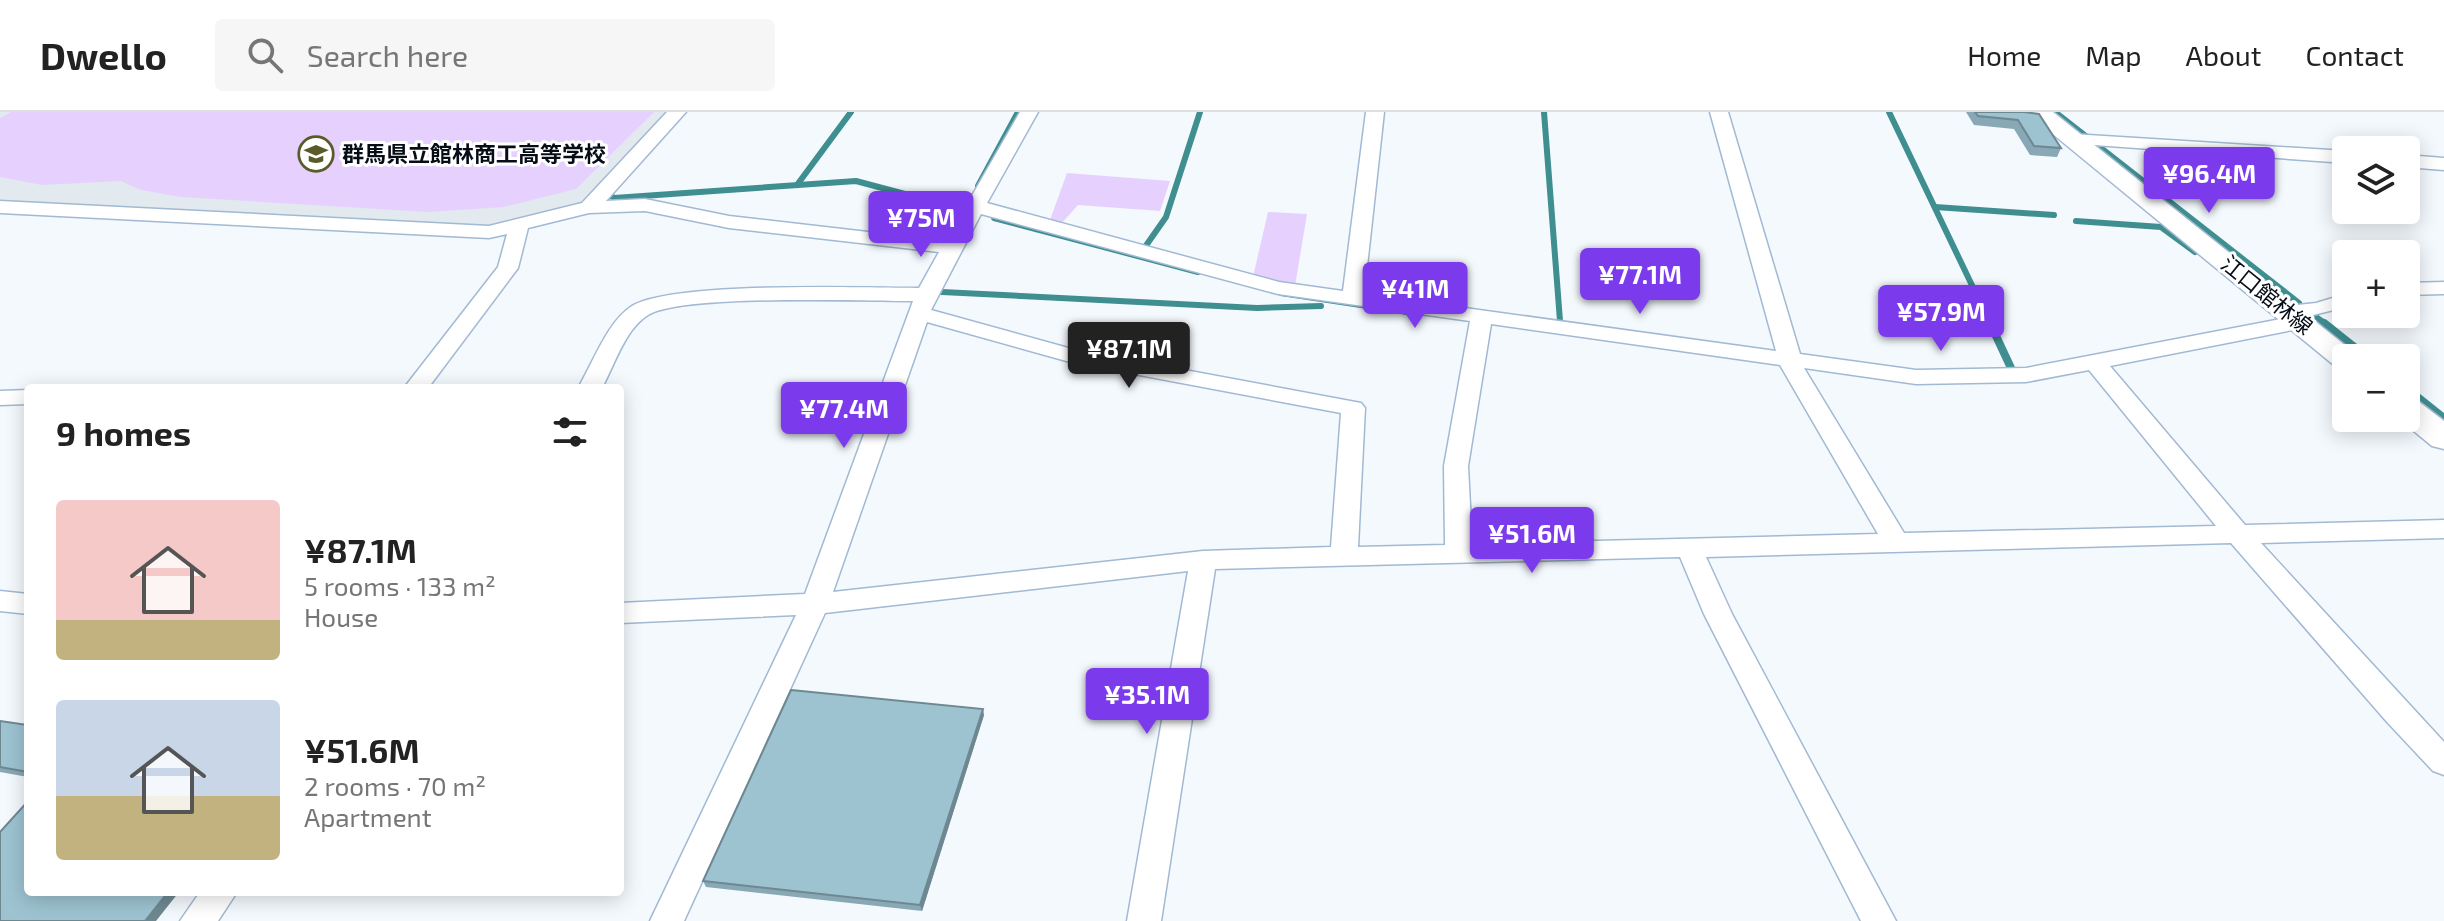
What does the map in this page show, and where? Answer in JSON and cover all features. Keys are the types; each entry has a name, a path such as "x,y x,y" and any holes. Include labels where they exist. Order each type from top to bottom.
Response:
{"main road":[{"name":"江口館林線","path":"2038,112 2332,348"},
{"path":"2420,419 2444,438"}],"street":[{"path":"589,207 677,112"},
{"path":"667,921 815,604 922,304 979,207 1029,112"},
{"path":"1353,300 1375,112"},
{"path":"1719,112 1791,362 1897,543"},
{"path":"2072,139 2332,156"},
{"path":"2420,162 2444,164"},
{"path":"0,207 489,232 589,207 645,205 729,222 955,248"},
{"path":"979,207 1278,288 1482,315 1791,362 1916,377 2026,375 2294,317 2332,304"},
{"path":"419,384 508,268 519,225"},
{"path":"2420,289 2444,288"},
{"path":"592,384 630,321 642,308 674,302 784,295 922,304 1070,355 1353,408 1344,555"},
{"path":"1459,551 1456,466 1482,315"},
{"path":"2093,360 2235,534 2366,682 2444,762"},
{"path":"0,398 24,397"},
{"path":"624,613 815,604 1203,560 1459,551 2444,529"},
{"path":"1689,548 1718,614 1879,921"},
{"path":"1144,921 1203,560"},
{"path":"0,601 24,604"},
{"path":"197,921 217,896"}],"shaded area":[{"name":"群馬県立館林商工高等学校","path":"0,112 672,112 582,204 487,226 0,201"},
{"name":"群馬県立館林商工高等学校","path":"11,112 654,112 576,189 504,207 428,212 181,197 141,190 121,181 42,185 0,177 0,118"},
{"path":"1067,173 1170,181 1160,211 1078,205 1061,224 1050,220"},
{"path":"1268,212 1307,214 1295,286 1253,277"}],"building":[{"path":"1975,112 2039,114 2061,148 2034,146 2018,120 1978,116"},
{"path":"791,690 983,709 920,905 703,881"},
{"path":"0,721 24,724 24,771 0,767"},
{"path":"24,805 24,896 165,896 145,921 0,921 0,832"}],"waterway":[{"path":"797,185 851,112"},
{"path":"978,186 1018,112"},
{"path":"1145,247 1166,217 1200,112"},
{"path":"1544,112 1560,321"},
{"path":"1889,112 1991,325"},
{"path":"2055,112 2299,303"},
{"path":"613,189 609,194 614,198 856,181 965,210 969,202"},
{"path":"1935,207 2054,215"},
{"path":"994,218 1198,272"},
{"path":"2076,221 2161,227 2195,252"},
{"path":"942,292 1257,308 1321,306"},
{"path":"1281,293 1414,313"},
{"path":"2316,317 2327,325"},
{"path":"1990,323 2011,368"},
{"path":"2324,323 2350,344"},
{"path":"2420,399 2444,418"}],"place":[{"name":"群馬県立館林商工高等学校","path":"316,154"}]}
